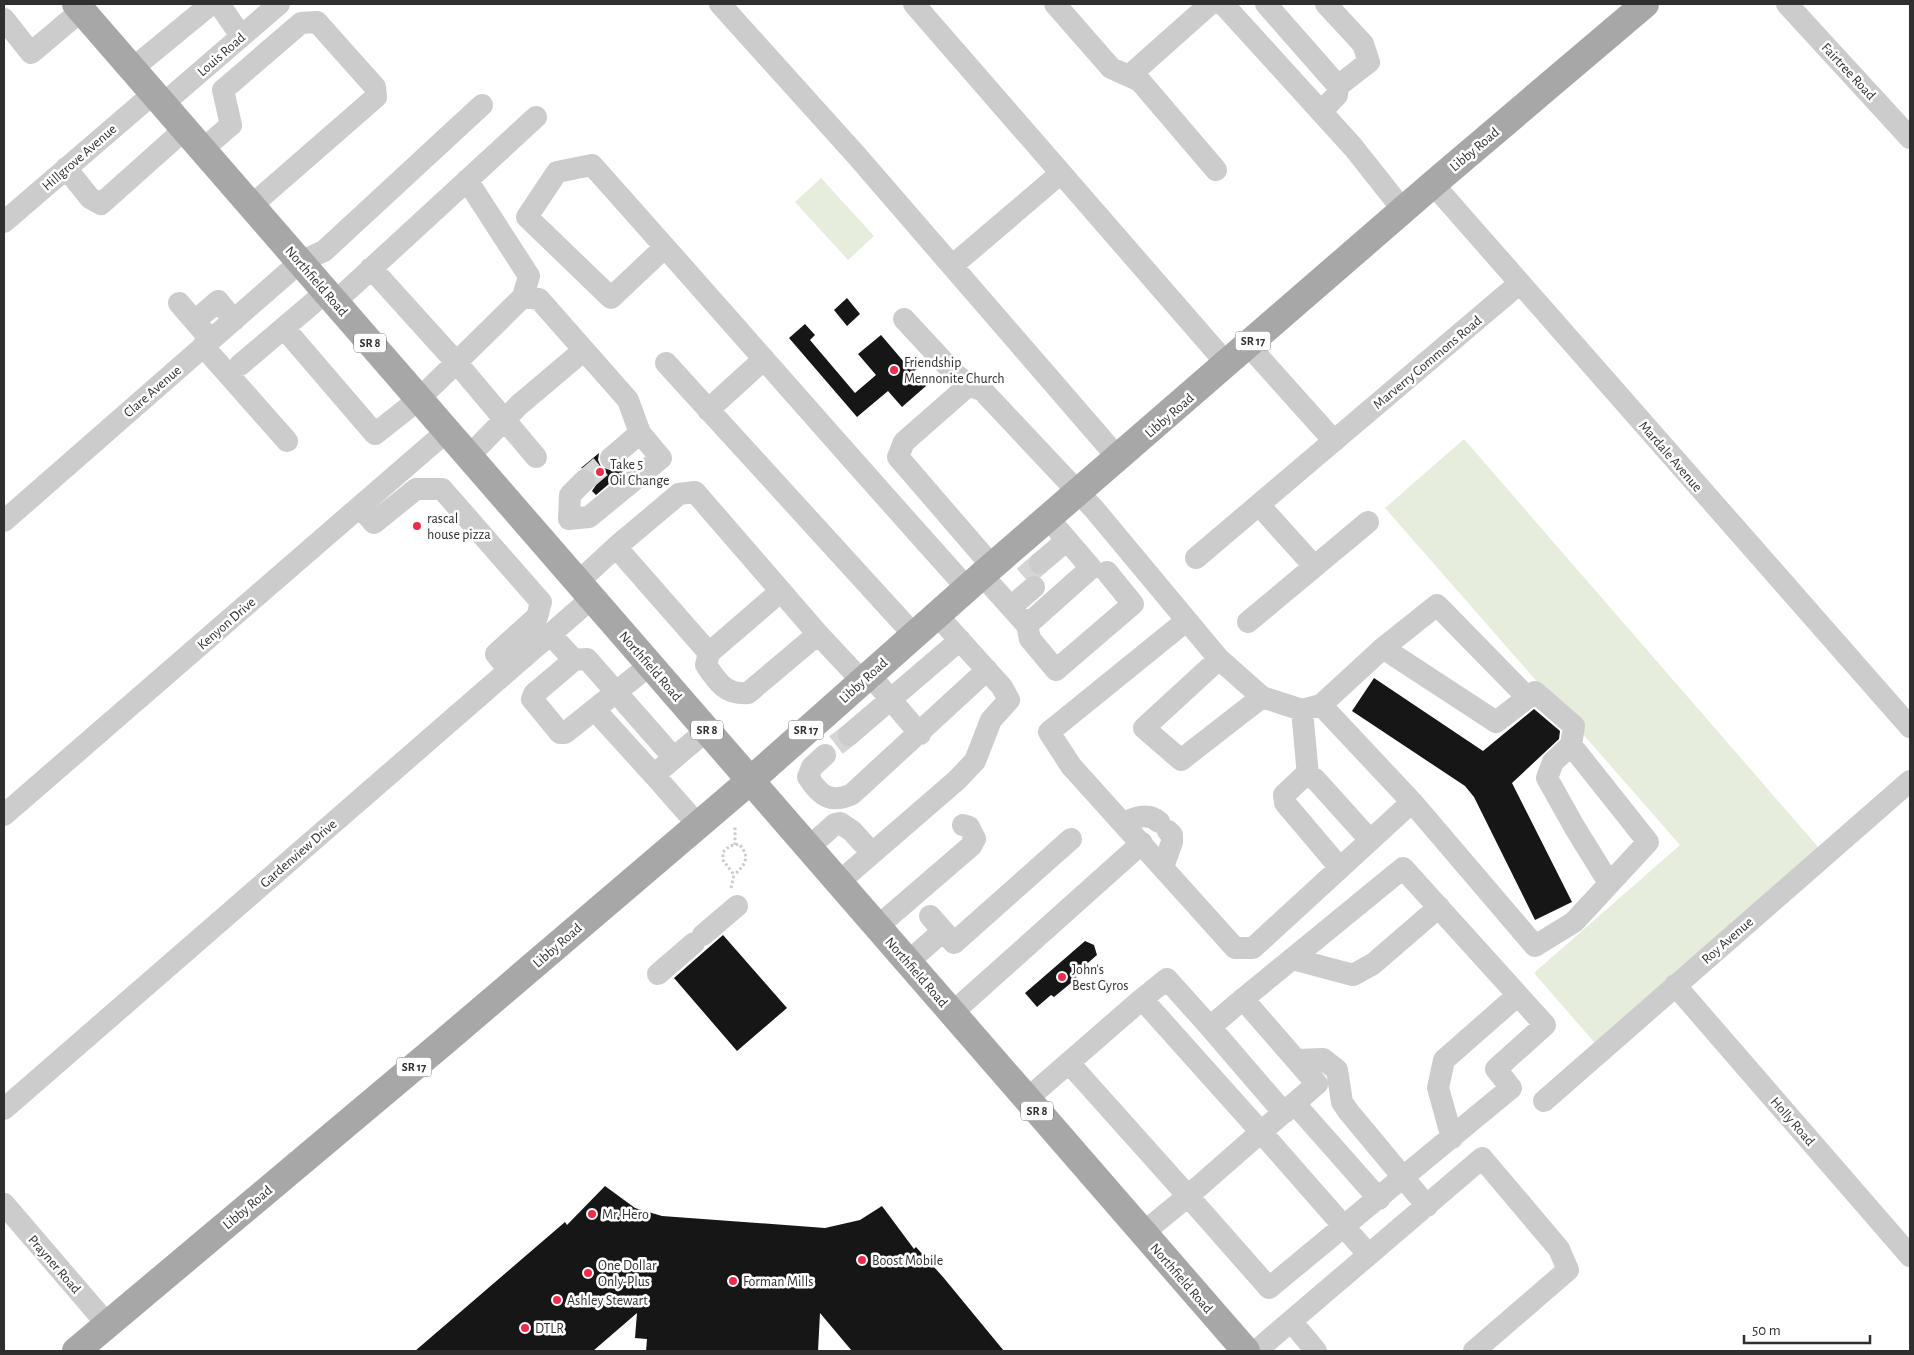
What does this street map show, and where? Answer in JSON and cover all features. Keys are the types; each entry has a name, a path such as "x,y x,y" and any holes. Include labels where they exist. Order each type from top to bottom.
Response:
{"main road":[{"name":"Libby Road","path":"76,1351 445,1042 698,825 1432,184 1645,4"},
{"name":"Northfield Road","path":"79,7 418,400 544,542 1246,1351"}],"street":[{"path":"132,68 212,4"},
{"path":"219,4 247,31 272,48"},
{"name":"Louis Road","path":"158,99 205,68 279,4"},
{"path":"720,4 858,156 1119,459"},
{"path":"914,4 1227,364"},
{"path":"1055,4 1111,68 1140,81 1216,170"},
{"path":"1129,76 1210,4"},
{"path":"1222,4 1353,146 1403,210"},
{"path":"1266,4 1338,86 1338,95 1321,112"},
{"path":"1326,4 1363,44 1369,62 1338,86"},
{"name":"Fairtree Road","path":"1787,4 1910,138"},
{"path":"4,19 31,52 79,7"},
{"path":"224,90 301,24 317,22 375,87 376,97 251,206"},
{"path":"66,168 90,198 101,204 194,139 230,125 224,90 205,68"},
{"name":"Hillgrove Avenue","path":"4,222 66,168 158,99"},
{"name":"Clare Avenue","path":"4,521 300,262 324,251 482,105"},
{"path":"240,365 284,328 371,268 536,117"},
{"path":"665,247 611,298 527,217 557,172 592,165 665,247 764,359 1006,602 1027,625 1030,639 1056,670 1133,604 1107,572"},
{"path":"952,266 1061,173"},
{"path":"284,328 375,434 418,400 523,297 529,276 467,180"},
{"name":"Mardale Avenue","path":"1432,184 1910,728"},
{"path":"371,268 456,362 536,457"},
{"name":"Marverry Commons Road","path":"1196,558 1520,283"},
{"path":"523,297 539,299 628,400 640,433 661,458 588,517 569,519 544,542"},
{"path":"195,321 218,301 234,320"},
{"path":"180,303 195,321 207,343 287,441"},
{"path":"904,319 955,374 969,385 983,391 1094,509 1186,621 1219,658 1262,697 1312,707 1412,802 1535,946 1574,922 1648,842 1571,745"},
{"path":"1248,345 1334,441"},
{"path":"469,456 506,421 519,405 584,350"},
{"path":"708,410 764,359"},
{"path":"666,363 914,635"},
{"path":"969,385 904,442 898,457 981,576"},
{"name":"Kenyon Drive","path":"4,815 447,431"},
{"path":"611,458 640,433"},
{"path":"569,519 570,495 584,481"},
{"path":"360,507 374,523 416,489 442,489 541,602 537,617 496,654 508,670"},
{"name":"Gardenview Drive","path":"4,1109 550,634 616,547 679,494 695,492 781,591"},
{"path":"1259,505 1314,566"},
{"path":"1027,625 1091,568 1048,518"},
{"path":"1248,622 1368,522"},
{"path":"1006,602 1071,545"},
{"path":"616,547 709,653"},
{"path":"818,634 748,693 734,694 716,681 706,666 709,653 781,591 818,634 891,700 920,734"},
{"path":"1308,776 1312,707 1437,605 1528,698"},
{"path":"839,882 975,761 992,720 1009,700 1007,693 937,615"},
{"path":"1186,621 1050,732 1071,766 1142,843 1234,948 1253,948 1412,802"},
{"path":"550,634 574,660"},
{"path":"960,640 812,767 808,777 820,792 829,798 840,800 852,794 920,734 987,670"},
{"path":"1382,648 1496,722 1535,692 1574,726 1571,745 1553,762 1547,778 1574,828 1609,883"},
{"path":"1219,658 1144,728 1181,760 1262,697"},
{"path":"650,665 617,692 595,710 565,733 560,733 532,699 534,694 574,660 587,659 617,692 674,758"},
{"path":"595,710 698,825"},
{"path":"654,775 707,730"},
{"path":"804,731 837,745"},
{"path":"1340,868 1284,800 1286,792 1304,776 1315,778 1370,840"},
{"name":"Roy Avenue","path":"1544,1101 1910,781"},
{"path":"1124,823 1136,816 1154,817 1172,835 1172,842 1163,867"},
{"path":"809,847 835,824 840,823 852,831 872,853"},
{"path":"877,927 971,846 975,839 969,827 963,825"},
{"path":"908,962 937,924 954,943 1071,838"},
{"path":"952,1013 1142,843"},
{"path":"1069,1063 1269,1288 1511,1088 1496,1069 1545,1025 1403,868 1210,1027"},
{"path":"658,974 699,939 734,898"},
{"path":"1293,959 1353,975 1373,964 1439,908"},
{"path":"1027,1099 1167,979 1210,1027 1379,1199"},
{"name":"Holly Road","path":"1675,985 1910,1256"},
{"path":"1452,1138 1438,1088 1444,1060 1518,995"},
{"path":"1142,999 1262,1132 1368,1254"},
{"path":"1143,1233 1318,1084 1243,999"},
{"path":"1297,1060 1323,1059 1337,1070 1342,1102 1427,1206"},
{"path":"1256,1351 1482,1158 1559,1249 1568,1270 1474,1351"},
{"name":"Prayner Road","path":"4,1204 107,1324"},
{"path":"1291,1322 1316,1351"}],"path":[{"path":"735,826 735,845"},
{"path":"734,875 744,866 747,858 745,850 739,844 730,846 723,852 723,860 734,875 734,898"}],"green space":[{"path":"821,178 874,236 848,260 795,202"},
{"path":"1464,439 1825,855 1601,1050 1534,973 1680,845 1385,508"}],"building":[{"path":"847,298 860,314 847,326 834,310"},
{"name":"Friendship Mennonite Church","path":"805,324 815,335 810,340 855,393 876,375 858,354 881,335 904,362 909,358 918,368 913,372 926,386 902,407 888,391 857,417 789,338"},
{"path":"599,453 598,460 601,467 613,471 620,468 623,472 596,495 592,491 596,485 596,477 593,471 581,468"},
{"path":"1374,678 1483,751 1534,709 1560,731 1559,739 1512,783 1572,902 1535,920 1474,797 1465,786 1352,711"},
{"path":"723,935 787,1008 737,1051 674,978"},
{"path":"1085,941 1094,945 1097,955 1074,975 1077,978 1054,997 1051,995 1037,1007 1025,993"},
{"path":"605,1186 635,1208 662,1216 825,1228 860,1220 882,1206 914,1249 916,1247 943,1277 1004,1351 852,1351 820,1313 818,1351 646,1351 647,1339 635,1338 637,1313 593,1351 415,1351 565,1222 567,1225"}],"tunnel":[{"path":"584,481 611,458"},
{"path":"1024,577 1040,563"},
{"path":"836,745 849,735"}],"place":[{"name":"Friendship Mennonite Church","path":"894,370"},
{"name":"Take 5 Oil Change","path":"600,472"},
{"name":"rascal house pizza","path":"417,526"},
{"name":"John's Best Gyros","path":"1062,977"},
{"name":"Mr. Hero","path":"592,1214"},
{"name":"Boost Mobile","path":"862,1260"},
{"name":"One Dollar Only-Plus","path":"588,1273"},
{"name":"Forman Mills","path":"733,1281"},
{"name":"Ashley Stewart","path":"557,1300"},
{"name":"DTLR","path":"525,1328"}]}
